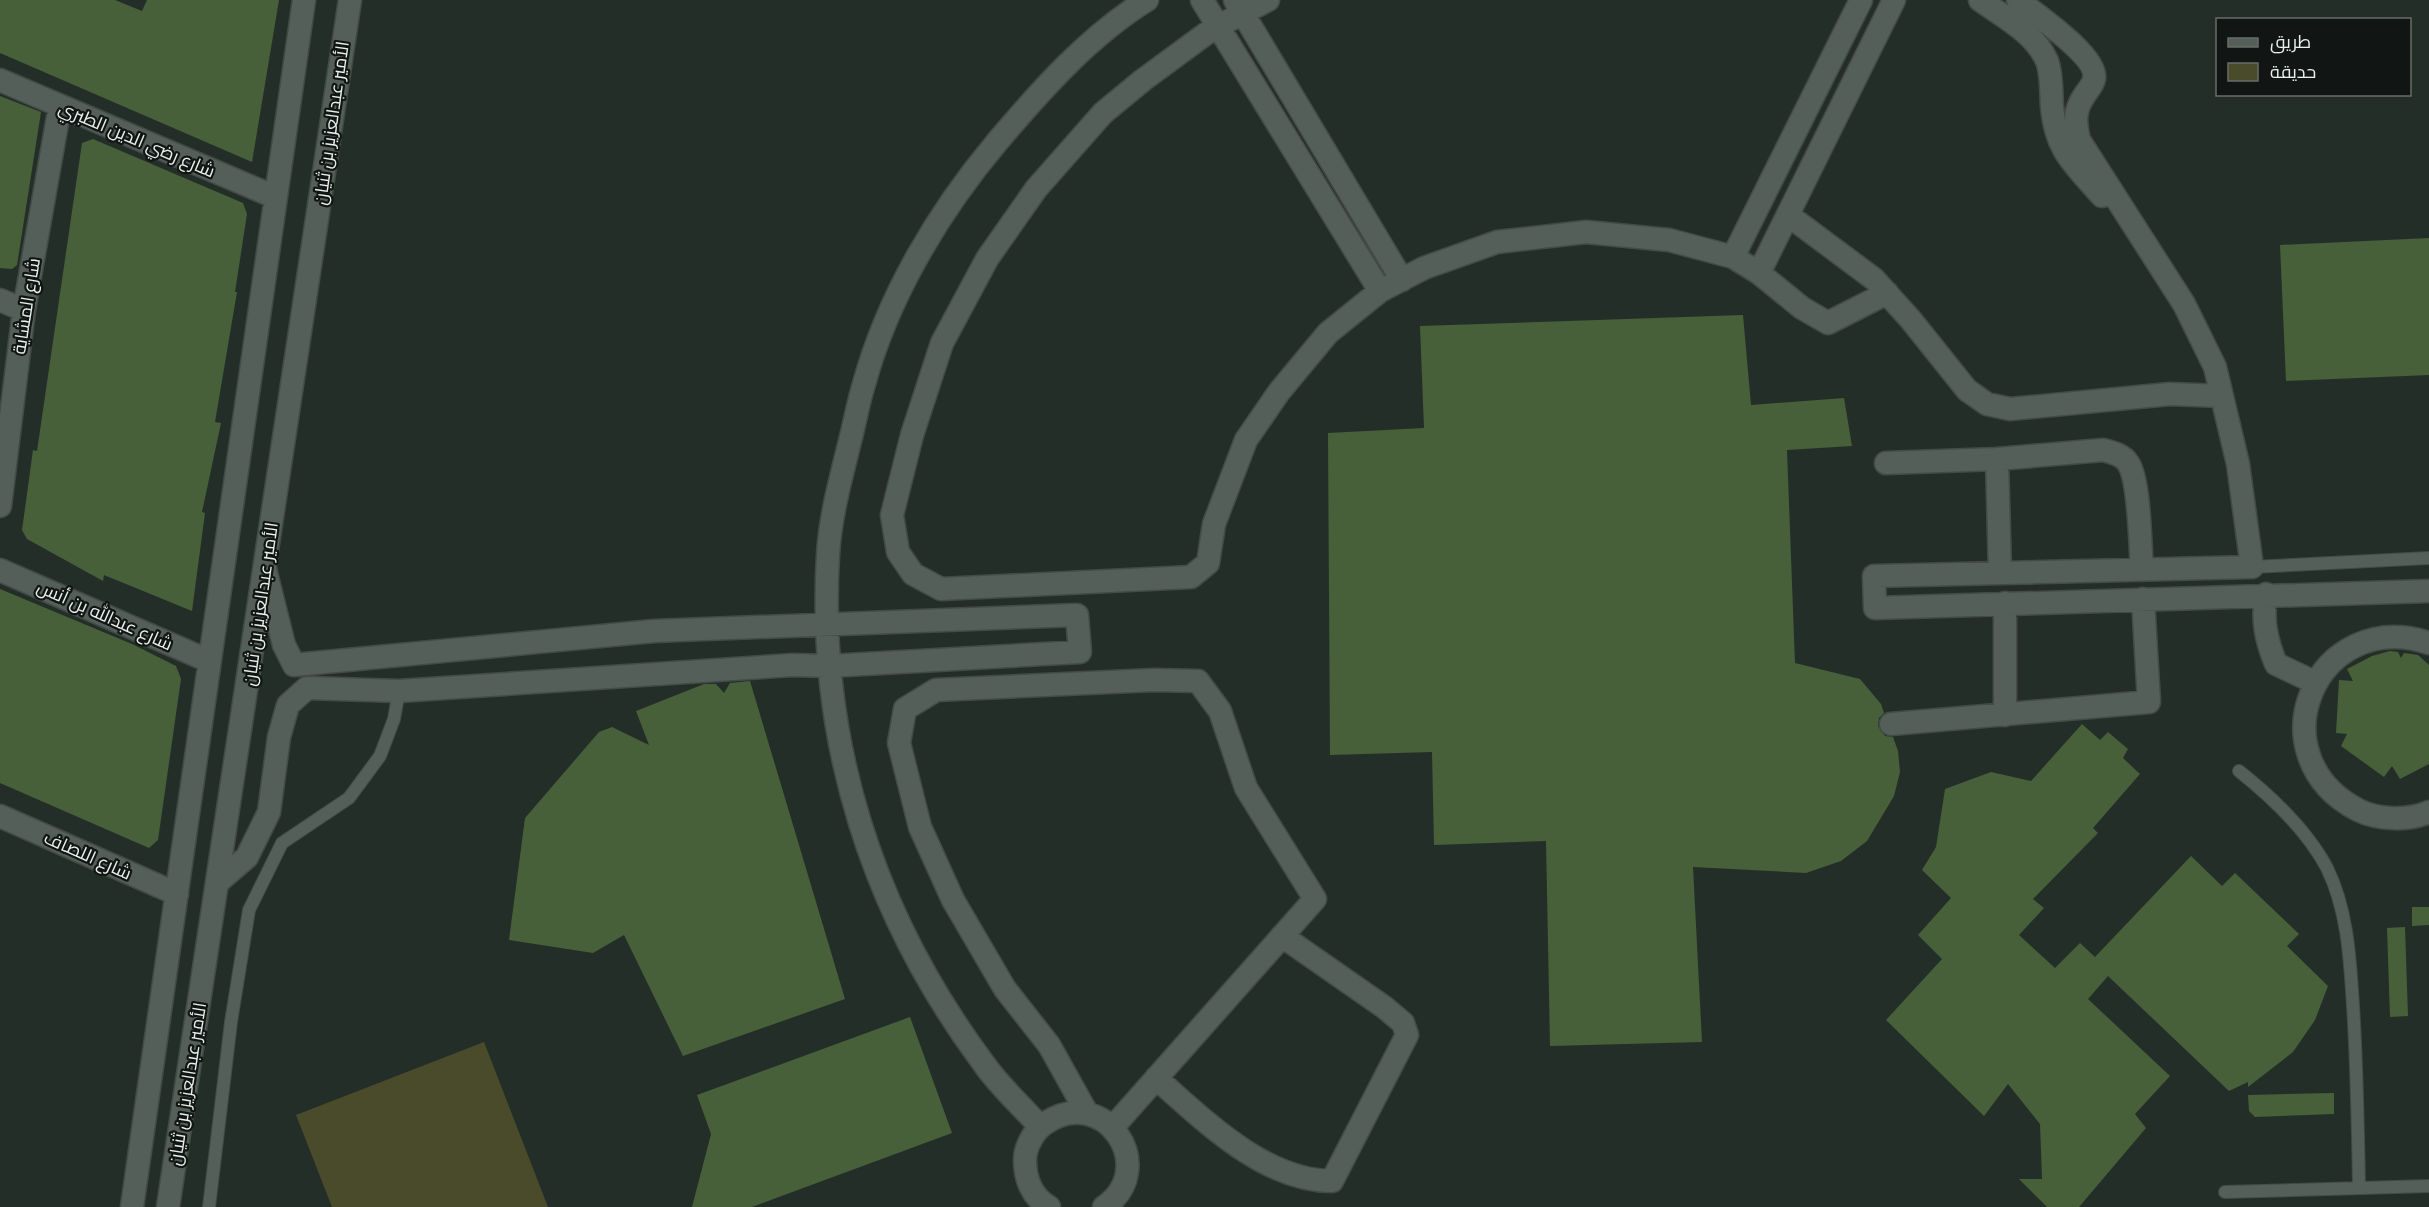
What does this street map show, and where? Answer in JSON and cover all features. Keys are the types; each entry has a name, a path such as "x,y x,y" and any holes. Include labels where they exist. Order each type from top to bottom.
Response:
{"street":[{"name":"الأمير عبدالعزيز بن ثنيان","path":"132,1207 304,0"},
{"name":"الأمير عبدالعزيز بن ثنيان","path":"168,1207 350,0"},
{"path":"1091,44 1130,0"},
{"path":"1040,1126 985,1066 914,957 892,911 850,793 837,729 829,666 828,552 838,494 864,381 887,320 910,270 939,220 973,170 1047,84 1091,44 1147,0"},
{"path":"1202,0 1380,291"},
{"path":"1268,0 1239,7 1218,26 1143,80 1103,113 1035,189 987,259 942,343 912,435 892,514 898,552 913,574 941,589 1191,577 1208,563 1214,524 1246,440 1279,392 1328,333 1380,291 1401,279 1424,268 1497,242 1586,232 1669,240 1732,257 1759,273 1802,308 1828,323 1887,293"},
{"path":"1732,257 1861,0"},
{"path":"1759,273 1893,0"},
{"path":"1980,0 2026,33 2038,48 2048,63 2054,124 2066,156 2144,241"},
{"path":"2018,0 2077,47 2094,69 2094,80 2078,105 2074,119 2079,140 2184,304 2215,367 2238,464 2252,567 1874,576 1875,608 2266,594 2429,591"},
{"path":"1239,7 1401,279"},
{"name":"شارع رضي الدين الطبري","path":"0,81 275,197"},
{"name":"شارع المشاية","path":"0,506 24,310 60,106"},
{"path":"1788,215 1874,279 1967,390 1987,404 2010,409 2170,394 2222,396"},
{"path":"0,300 24,310"},
{"path":"1886,463 1997,459 2103,450 2114,453 2128,462 2134,478 2142,570"},
{"path":"1997,459 2000,573"},
{"path":"218,882 246,857 269,812 279,737 288,705 307,688 404,690 794,665 829,666 1080,652 1077,615 654,631 294,665 284,645 278,613 265,569"},
{"name":"شارع عبدالله بن أنس","path":"0,570 209,661"},
{"path":"2266,594 2263,615 2266,641 2276,664 2316,683"},
{"path":"1891,724 2149,702 2143,599"},
{"path":"2005,603 2005,714"},
{"path":"2429,643 2409,636 2379,637 2351,647 2327,666 2316,683 2311,692 2304,721 2307,751 2319,778 2340,800 2367,814 2397,819 2429,812"},
{"path":"404,690 415,653"},
{"path":"1087,1113 1049,1045 1005,989 953,900 920,827 899,743 905,709 936,690 1154,680 1198,681 1220,711 1246,788 1315,898 1113,1127"},
{"name":"شارع اللصاف","path":"1,820 177,894"},
{"path":"1156,1078 1207,1123 1264,1163 1311,1181 1332,1181 1407,1035 1403,1023 1384,1007 1282,936"},
{"path":"1049,1207 1042,1203 1032,1190 1026,1174 1025,1157 1030,1140 1040,1126 1054,1117 1071,1112 1087,1113 1103,1120 1113,1127 1124,1145 1128,1161 1126,1178 1118,1194 1104,1207"}],"lane":[{"path":"2252,567 2429,558"},
{"path":"209,1207 231,1022 249,910 282,843 349,798 380,756 404,690"},
{"path":"2240,771 2268,794 2305,835 2327,868 2339,898 2348,936 2351,967 2359,1188"},
{"path":"2225,1192 2429,1186"}],"green space":[{"path":"484,1042 548,1207 332,1207 296,1115"}],"building":[{"path":"0,0 115,0 142,11 147,0 279,0 252,162 0,53"},
{"path":"0,96 41,112 17,265 12,269 0,268"},
{"path":"93,139 243,203 247,214 235,292 237,292 215,422 221,423 202,512 205,513 192,611 104,575 103,581 27,539 22,530 33,450 37,451 82,143"},
{"path":"2429,238 2429,375 2286,381 2280,245"},
{"path":"1743,315 1751,405 1844,398 1852,446 1787,450 1795,663 1860,679 1881,704 1884,713 1879,718 1878,726 1885,736 1893,737 1898,751 1900,772 1894,796 1867,841 1841,861 1806,873 1693,867 1702,1042 1550,1046 1546,841 1434,845 1432,752 1330,755 1328,433 1424,428 1420,326"},
{"path":"0,589 132,644 176,666 181,679 158,840 149,848 0,783"},
{"path":"2390,651 2398,652 2401,658 2404,653 2418,655 2429,665 2429,764 2400,779 2392,766 2384,777 2341,746 2347,734 2336,733 2339,680 2353,681 2347,669 2372,656"},
{"path":"750,681 845,999 683,1056 624,935 593,953 509,940 525,818 599,732 612,727 649,745 636,711 704,684 716,684 724,693 730,683"},
{"path":"2082,724 2100,740 2108,732 2128,749 2123,758 2140,774 2093,828 2098,833 2033,899 2044,908 2019,935 2055,968 2080,943 2095,957 2191,856 2222,886 2235,873 2299,934 2287,946 2328,986 2315,1020 2293,1052 2248,1087 2248,1082 2229,1091 2108,976 2088,999 2170,1076 2135,1114 2146,1128 2079,1207 2047,1207 2019,1179 2042,1179 2040,1124 2008,1084 1984,1116 1886,1020 1942,959 1918,935 1951,898 1922,870 1936,847 1945,789 1991,772 2031,781"},
{"path":"2412,907 2429,907 2429,925 2412,926"},
{"path":"2405,927 2408,1016 2390,1017 2387,928"},
{"path":"910,1017 952,1133 752,1207 692,1207 711,1134 697,1095"},
{"path":"2334,1093 2334,1114 2255,1117 2249,1111 2248,1095"}]}
